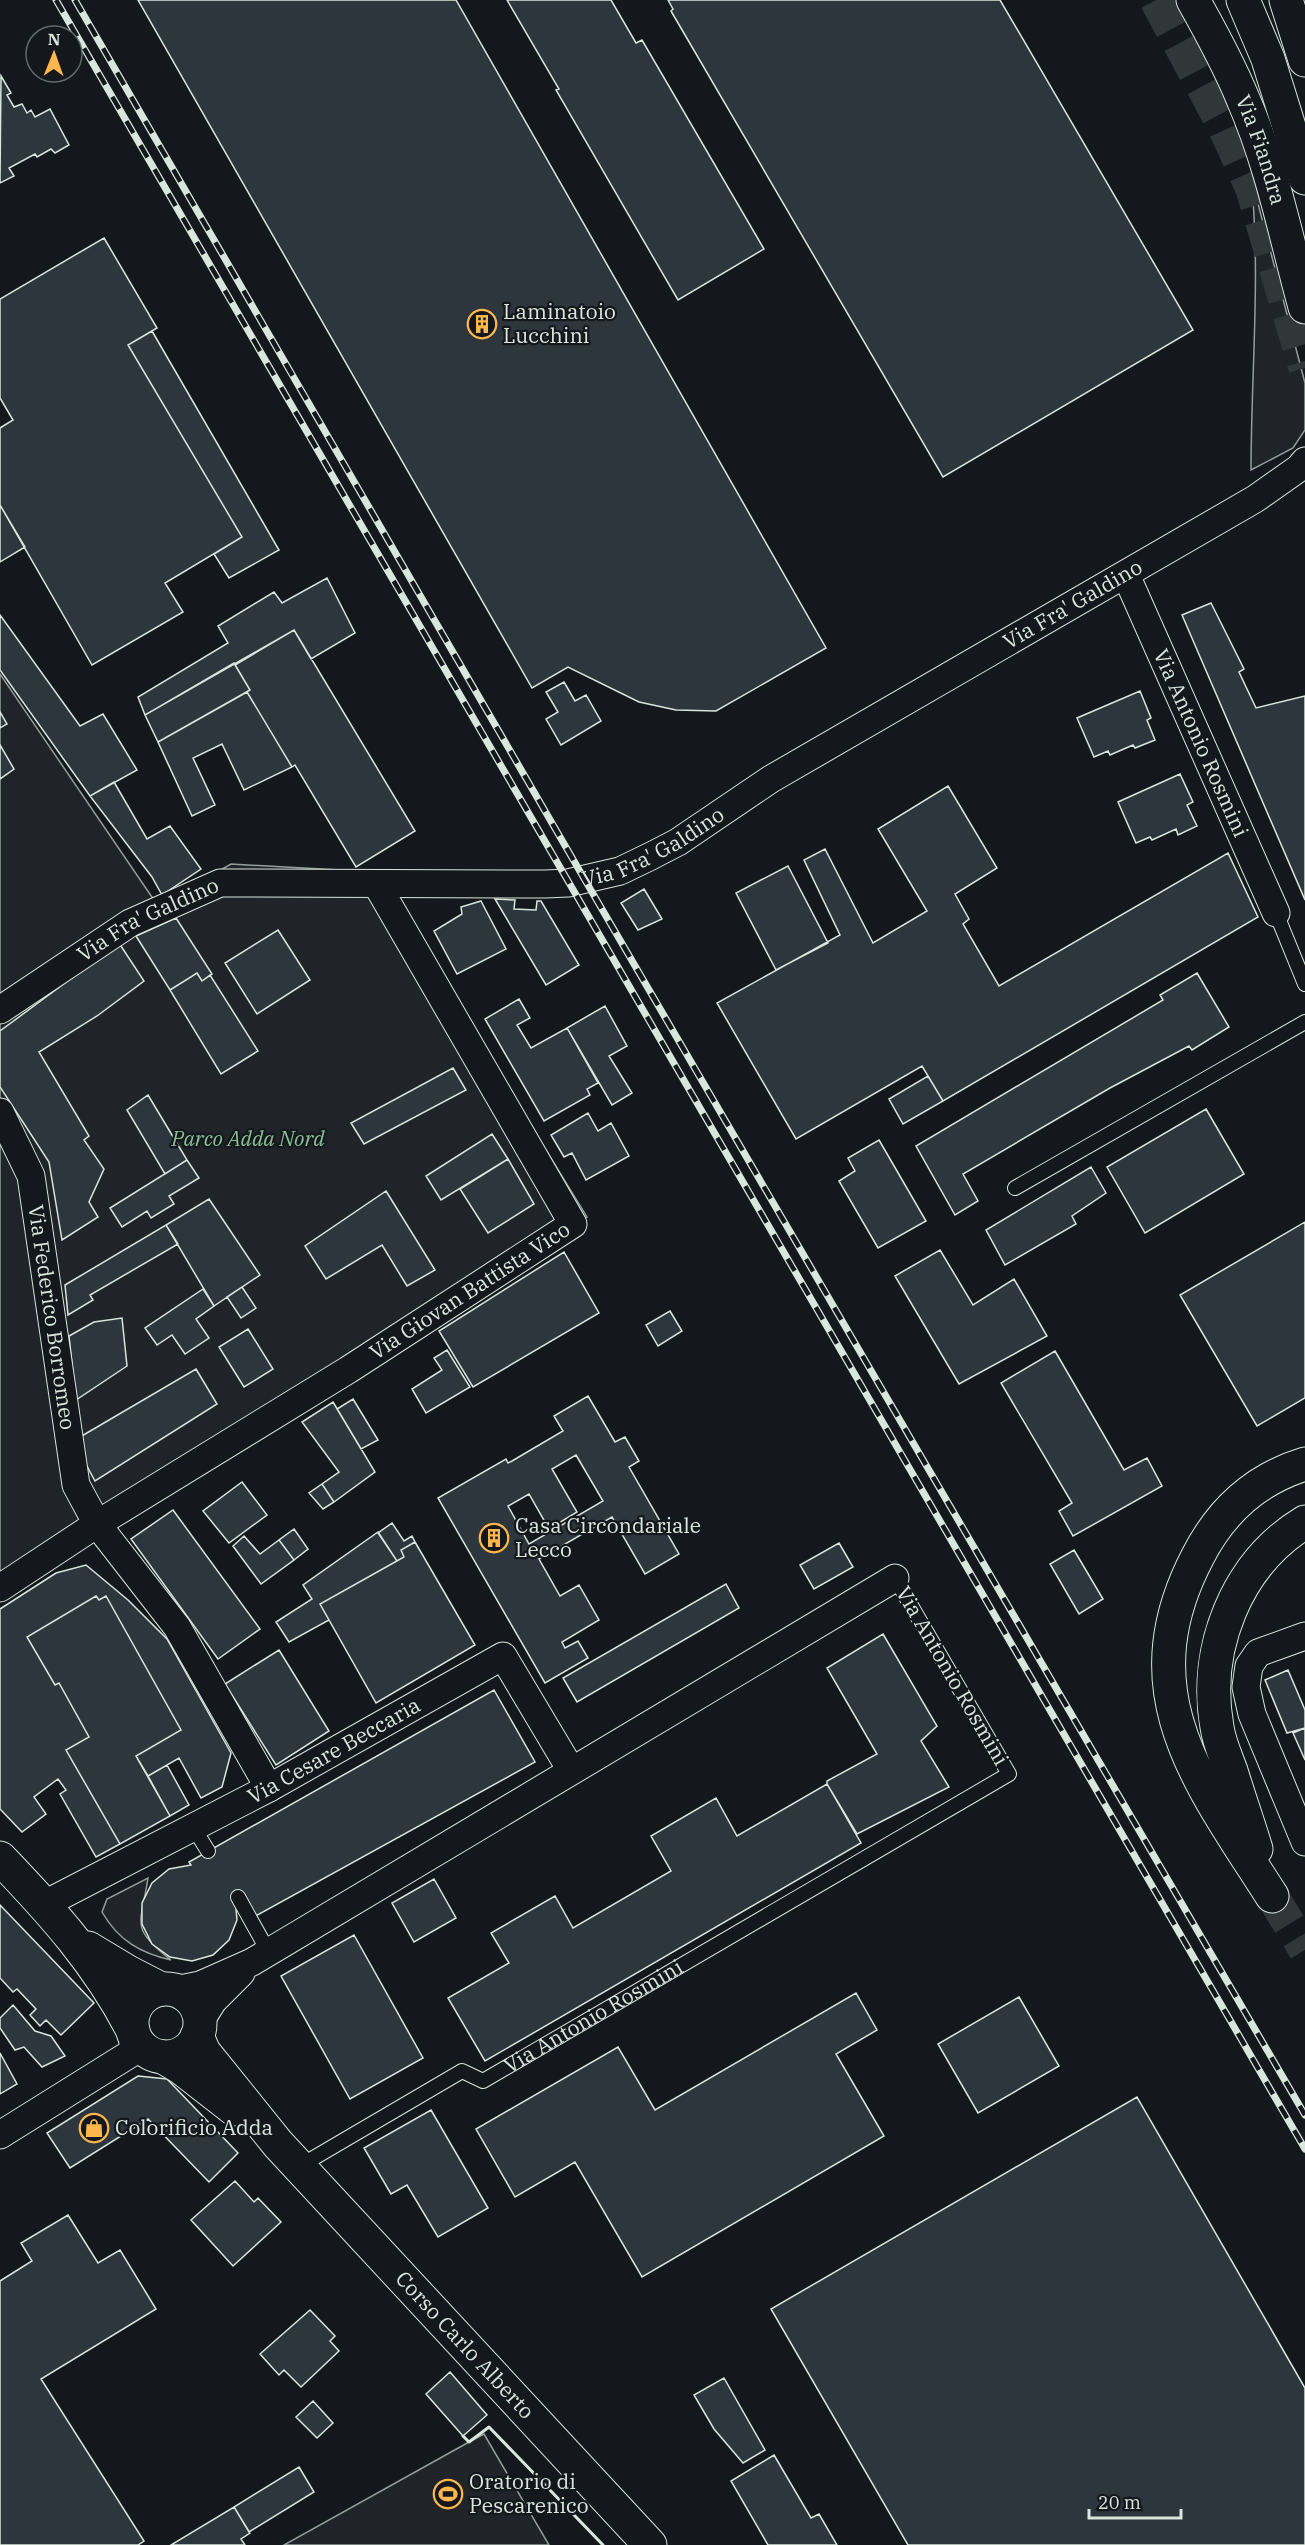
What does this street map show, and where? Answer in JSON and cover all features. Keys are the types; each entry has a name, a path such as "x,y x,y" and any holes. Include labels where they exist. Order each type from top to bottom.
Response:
{"main road":[{"name":"Via Fiandra","path":"1193,0 1214,37 1244,100 1267,165 1305,307"},
{"path":"1243,0 1268,59 1305,178"},
{"path":"1256,0 1268,59"},
{"path":"1286,0 1305,60"},
{"path":"1304,1464 1275,1475 1253,1489 1238,1501 1217,1525 1204,1545 1181,1592 1169,1639 1173,1703 1188,1757 1205,1791 1272,1896 1217,1728 1213,1692 1215,1667 1224,1623 1248,1577 1277,1542 1305,1522"},
{"path":"0,1858 45,1904 76,1941 117,2000 141,2047 163,2057 177,2055 190,2048 198,2029 196,2008 188,1997 128,1972 76,1941"},
{"path":"133,2031 132,2017 136,2005 148,1994 168,1990"},
{"name":"Corso Carlo Alberto","path":"198,2029 204,2052 289,2155 650,2545"},
{"name":"Corso Carlo Alberto","path":"163,2057 180,2067 289,2155"}],"street":[{"name":"Via Fra' Galdino","path":"0,1010 130,923 220,883 378,885 568,883 620,871 678,842 771,779 1255,499 1299,468 1305,461"},
{"name":"Via Fra' Galdino","path":"1255,499 1305,483"},
{"name":"Via Antonio Rosmini","path":"1126,575 1276,914"},
{"name":"Via Giovan Battista Vico","path":"97,1524 348,1370 573,1224 378,885"},
{"name":"Via Federico Borromeo","path":"0,1112 31,1176 76,1485 97,1524 177,1627 269,1788"},
{"path":"0,1588 97,1524"},
{"name":"Via Antonio Rosmini","path":"168,1990 200,1985 260,1957 895,1578"},
{"path":"1305,1636 1258,1653 1249,1666 1246,1687 1248,1703 1305,1842"},
{"name":"Via Cesare Beccaria","path":"45,1904 269,1788 503,1656 571,1770"},
{"name":"Via Antonio Rosmini","path":"198,2029 213,2001 260,1957"},
{"path":"0,2135 133,2052 133,2031"}],"lane":[{"path":"1276,914 1305,984"},
{"path":"1015,1188 1305,1022"},
{"name":"Via Antonio Rosmini","path":"289,2155 462,2071 483,2081 1009,1774 895,1578"},
{"path":"194,1827 208,1851"},
{"path":"238,1897 260,1957"}],"green space":[{"path":"1251,177 1305,383 1305,430 1293,448 1251,470 1255,250"},
{"name":"Parco Adda Nord","path":"0,674 158,906 231,864 376,872 587,1217 0,1601"},
{"path":"148,1878 141,1916 143,1932 171,1960 131,1944 115,1930 102,1912 107,1899"},
{"name":"Oratorio di Pescarenico","path":"484,2434 549,2545 284,2545 469,2442"}],"building":[{"name":"Laminatoio Lucchini","path":"138,0 456,0 826,648 716,711 676,710 639,702 568,667 532,688"},
{"path":"507,0 611,0 636,43 642,40 764,249 678,300 556,90 559,89"},
{"path":"668,0 1000,0 1193,330 943,477 671,11 673,9"},
{"path":"1,76 11,93 7,95 14,107 22,104 27,113 31,110 35,117 50,109 69,145 55,153 51,149 37,157 35,154 9,168 14,176 0,183"},
{"path":"104,238 157,328 128,345 242,537 165,583 183,612 92,665 0,505 0,428 13,420 0,398 0,299"},
{"path":"152,331 279,550 229,578 214,554 242,537 128,345"},
{"path":"0,505 25,547 0,562"},
{"path":"327,578 355,633 311,659 294,630 145,715 138,697 228,643 218,626 274,592 282,603"},
{"path":"1211,603 1244,669 1239,672 1256,708 1305,696 1305,900 1182,615"},
{"path":"0,615 80,726 103,714 137,770 90,796 0,670"},
{"path":"294,630 415,831 356,867 295,765 292,767 247,692 250,690 235,665"},
{"path":"234,663 250,690 158,742 145,715"},
{"path":"564,682 575,701 586,695 601,721 561,745 546,719 558,712 546,692"},
{"path":"1140,691 1151,718 1147,720 1155,740 1135,748 1133,745 1110,755 1108,751 1094,757 1077,718"},
{"path":"247,692 292,767 244,790 222,744 193,758 215,805 192,816 158,742"},
{"path":"0,712 7,724 0,728"},
{"path":"0,745 14,769 0,779"},
{"path":"1180,774 1193,802 1187,805 1197,826 1178,835 1176,829 1152,840 1150,837 1136,843 1118,802"},
{"path":"114,782 147,839 170,826 201,869 162,895 152,877 90,796"},
{"path":"948,786 997,868 955,894 969,919 963,924 999,986 1228,853 1258,917 943,1101 922,1066 796,1139 717,1003 840,935 804,860 825,849 873,943 927,911 878,829"},
{"path":"788,866 828,943 776,970 736,893"},
{"path":"644,889 662,919 638,930 621,903"},
{"path":"495,899 515,900 514,909 536,910 537,901 541,901 579,965 546,985"},
{"path":"481,901 506,949 457,974 434,931 462,914 461,907"},
{"path":"176,918 212,974 202,981 197,973 170,990 136,936"},
{"path":"278,930 310,980 257,1014 225,963"},
{"path":"119,943 144,981 97,1016 39,1052 89,1136 84,1140 104,1169 89,1202 98,1217 62,1240 49,1162 0,1087 0,1031"},
{"path":"197,973 202,981 210,975 258,1051 221,1074 170,990"},
{"path":"1197,973 1229,1027 1192,1050 1189,1046 1110,1088 963,1174 978,1201 955,1215 916,1146 1163,1000 1160,995"},
{"path":"519,999 530,1018 517,1025 531,1048 567,1028 598,1083 587,1089 590,1095 544,1121 485,1019"},
{"path":"605,1006 627,1046 609,1056 632,1093 612,1105 567,1028"},
{"path":"453,1068 466,1090 364,1144 351,1123"},
{"path":"928,1076 943,1101 903,1124 889,1099"},
{"path":"148,1095 187,1160 165,1174 127,1110"},
{"path":"1206,1109 1244,1174 1145,1233 1107,1167"},
{"path":"588,1113 598,1131 611,1123 629,1156 586,1180 572,1153 564,1157 551,1135"},
{"path":"492,1134 508,1159 441,1200 426,1176"},
{"path":"879,1140 926,1221 878,1248 839,1181 855,1171 848,1158"},
{"path":"508,1159 534,1204 488,1233 460,1189"},
{"path":"187,1160 199,1178 169,1196 174,1204 151,1218 147,1211 122,1227 110,1208"},
{"path":"1091,1167 1106,1193 1072,1216 1076,1224 1005,1265 986,1230"},
{"path":"386,1191 435,1270 407,1286 382,1245 326,1279 305,1246"},
{"path":"209,1199 260,1275 214,1306 166,1225"},
{"path":"1305,1222 1305,1398 1257,1426 1180,1295"},
{"path":"166,1225 178,1244 90,1295 93,1300 68,1315 65,1285"},
{"path":"940,1250 973,1305 1014,1279 1047,1336 959,1384 895,1276"},
{"path":"564,1252 599,1313 473,1387 439,1331"},
{"path":"242,1287 256,1308 241,1318 227,1297"},
{"path":"203,1289 214,1306 196,1319 209,1338 185,1354 172,1335 157,1345 145,1328"},
{"path":"670,1311 682,1331 658,1346 646,1325"},
{"path":"122,1318 127,1366 76,1400 69,1336 94,1322"},
{"path":"248,1329 273,1369 244,1387 219,1347"},
{"path":"447,1350 470,1387 426,1413 412,1389 442,1370 434,1358"},
{"path":"1055,1351 1124,1470 1147,1458 1162,1486 1073,1536 1059,1511 1072,1503 1001,1383"},
{"path":"196,1369 217,1404 95,1481 82,1457 80,1437"},
{"name":"Casa Circondariale Lecco","path":"588,1396 615,1442 625,1437 639,1461 629,1467 679,1554 645,1574 612,1517 539,1559 560,1596 579,1585 599,1620 562,1642 565,1648 578,1641 588,1658 545,1683 438,1498 506,1459 508,1463 512,1461 563,1431 554,1416","holes":["576,1455 603,1501 529,1544 508,1506 529,1494 549,1529 577,1512 552,1469"]},
{"path":"353,1399 378,1440 361,1449 337,1409"},
{"path":"333,1402 375,1472 334,1502 322,1484 339,1472 302,1422"},
{"path":"242,1482 267,1515 229,1543 203,1511"},
{"path":"322,1484 334,1502 323,1509 309,1493"},
{"path":"173,1510 260,1629 218,1659 131,1539"},
{"path":"392,1523 404,1541 412,1536 415,1542 401,1550 404,1557 397,1561 378,1533"},
{"path":"294,1529 308,1549 294,1560 279,1540"},
{"path":"378,1532 397,1561 320,1604 329,1620 289,1642 276,1622 312,1599 303,1585"},
{"path":"244,1536 260,1554 279,1540 294,1560 261,1584 233,1546"},
{"path":"415,1542 475,1645 376,1703 320,1604 404,1557 401,1550"},
{"path":"839,1543 853,1567 814,1589 800,1565"},
{"path":"1074,1550 1103,1599 1079,1614 1050,1564"},
{"path":"86,1565 128,1600 167,1639 231,1753 222,1787 201,1798 179,1758 148,1776 136,1756 181,1730 106,1596 99,1600 96,1596 27,1637 55,1685 59,1683 89,1737 66,1750 120,1844 96,1857 60,1794 66,1790 58,1779 34,1797 46,1814 22,1832 0,1809 0,1609 56,1573"},
{"path":"726,1584 739,1608 577,1702 563,1678"},
{"path":"96,1596 99,1600 106,1596 181,1730 136,1756 170,1816 120,1844 66,1750 89,1737 59,1683 55,1685 27,1637"},
{"path":"883,1634 937,1726 921,1741 949,1787 857,1834 827,1781 877,1754 827,1668"},
{"path":"279,1650 329,1731 276,1765 225,1684"},
{"path":"1288,1670 1305,1710 1305,1728 1287,1733 1265,1680"},
{"path":"494,1690 535,1762 252,1918 235,1898 237,1920 229,1940 213,1955 192,1961 170,1957 152,1944 142,1924 142,1903 152,1883 169,1869 191,1865 189,1862"},
{"path":"1305,1728 1305,1760 1293,1733"},
{"path":"167,1765 189,1805 170,1816 148,1776"},
{"path":"827,1784 861,1843 485,2061 448,1998 509,1963 491,1933 555,1896 573,1928 671,1871 651,1836 716,1798 737,1836"},
{"path":"434,1879 456,1918 414,1942 392,1903"},
{"path":"0,1905 94,2003 61,2035 46,2020 40,2026 30,2015 36,2009 17,1989 13,1992 0,1978"},
{"path":"354,1935 423,2058 350,2099 281,1976"},
{"path":"856,1993 877,2030 836,2054 884,2136 642,2277 575,2162 515,2197 476,2129 618,2047 655,2110"},
{"path":"1019,1997 1059,2066 978,2113 938,2044"},
{"path":"13,2005 35,2031 51,2036 65,2056 42,2067 24,2047 15,2050 0,2028 0,2018"},
{"path":"0,2053 17,2084 0,2094"},
{"name":"Colorificio Adda","path":"138,2076 167,2079 238,2153 209,2182 148,2119 70,2168 47,2133"},
{"path":"1137,2097 1305,2388 1305,2545 908,2545 771,2309"},
{"path":"431,2110 488,2208 438,2237 407,2185 391,2194 364,2148"},
{"path":"235,2181 254,2202 258,2198 281,2222 233,2266 191,2220"},
{"path":"68,2215 98,2263 120,2250 156,2309 41,2379 144,2541 138,2545 0,2545 0,2281 32,2261 21,2243"},
{"path":"310,2310 335,2336 330,2341 339,2351 301,2387 284,2370 279,2375 260,2354"},
{"path":"450,2372 487,2415 463,2436 426,2394"},
{"path":"724,2378 765,2450 743,2463 714,2429 694,2395"},
{"path":"313,2401 333,2423 317,2438 296,2417"},
{"path":"774,2455 811,2518 819,2514 837,2545 768,2545 731,2481"},
{"path":"299,2467 314,2492 249,2532 234,2507"},
{"path":"234,2507 250,2533 241,2539 245,2545 171,2545"}],"tunnel":[{"path":"1156,0 1224,127 1252,189 1305,368"},
{"path":"1272,1896 1305,1950"}],"railway":[{"path":"56,0 1305,2149"},
{"path":"75,0 1305,2115"}],"wall":[{"path":"463,2436 469,2442 489,2427 603,2545"}],"place":[{"name":"Laminatoio Lucchini","path":"482,324"},
{"name":"Casa Circondariale Lecco","path":"494,1538"},
{"name":"Colorificio Adda","path":"94,2128"},
{"name":"Oratorio di Pescarenico","path":"448,2494"}]}
